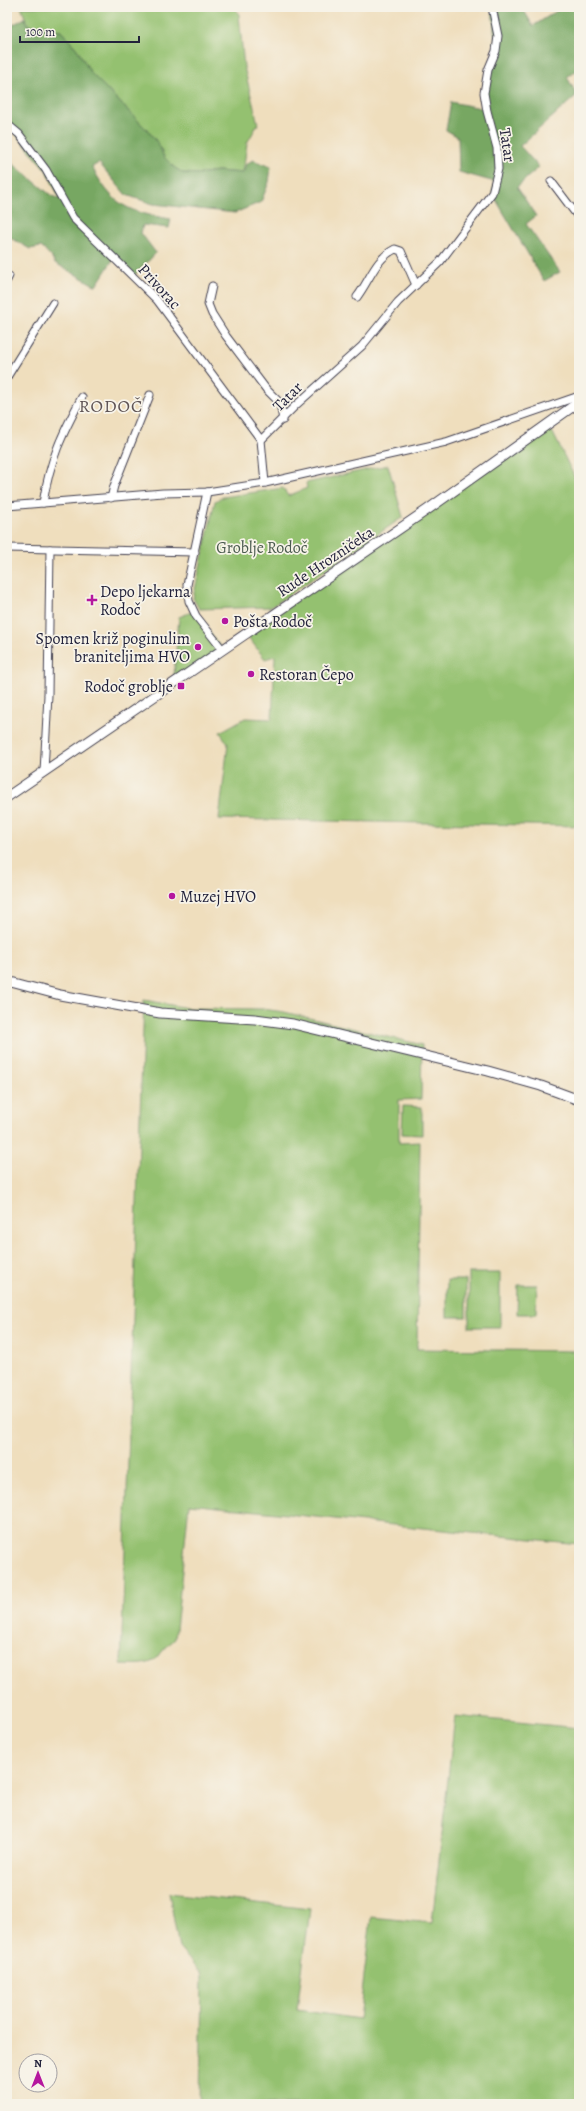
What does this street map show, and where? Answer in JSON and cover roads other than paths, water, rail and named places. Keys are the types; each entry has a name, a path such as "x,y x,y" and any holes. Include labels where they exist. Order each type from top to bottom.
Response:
{"street":[{"name":"Tatar","path":"261,440 283,420 295,406 362,346 398,302 440,262 492,193 498,169 497,148 487,111 484,93 488,70 496,51 498,36 492,7"},
{"name":"Privorac","path":"7,124 19,134 46,170 73,218 158,300 261,440"},
{"path":"551,181 579,218"},
{"path":"357,297 366,286 373,270 383,258 396,249 401,251 404,256 416,286"},
{"path":"212,286 208,304 212,314 226,336 266,389 280,403 283,420"},
{"path":"7,377 9,369 53,303"},
{"path":"111,498 114,486 150,395"},
{"path":"7,506 163,493 208,492 265,483 446,442 579,396"},
{"path":"43,503 48,474 60,437 82,397"},
{"name":"Rude Hrozničeka","path":"7,797 427,510 579,402"},
{"path":"261,440 265,483"},
{"path":"208,492 187,585 189,602 196,616 222,649"},
{"path":"7,548 195,552"},
{"path":"44,772 48,696 50,549"},
{"path":"7,981 60,995 160,1013 255,1019 292,1024 488,1071 541,1086 579,1100"}],"place":[{"name":"Depo ljekarna Rodoč","path":"92,600"},
{"name":"Pošta Rodoč","path":"225,621"},
{"name":"Spomen križ poginulim braniteljima HVO","path":"198,647"},
{"name":"Restoran Čepo","path":"251,674"},
{"name":"Rodoč groblje","path":"181,686"},
{"name":"Muzej HVO","path":"172,896"}],"district":[{"name":"RODOČ","path":"111,406"}],"park label":[{"name":"Groblje Rodoč","path":"262,547"}]}
